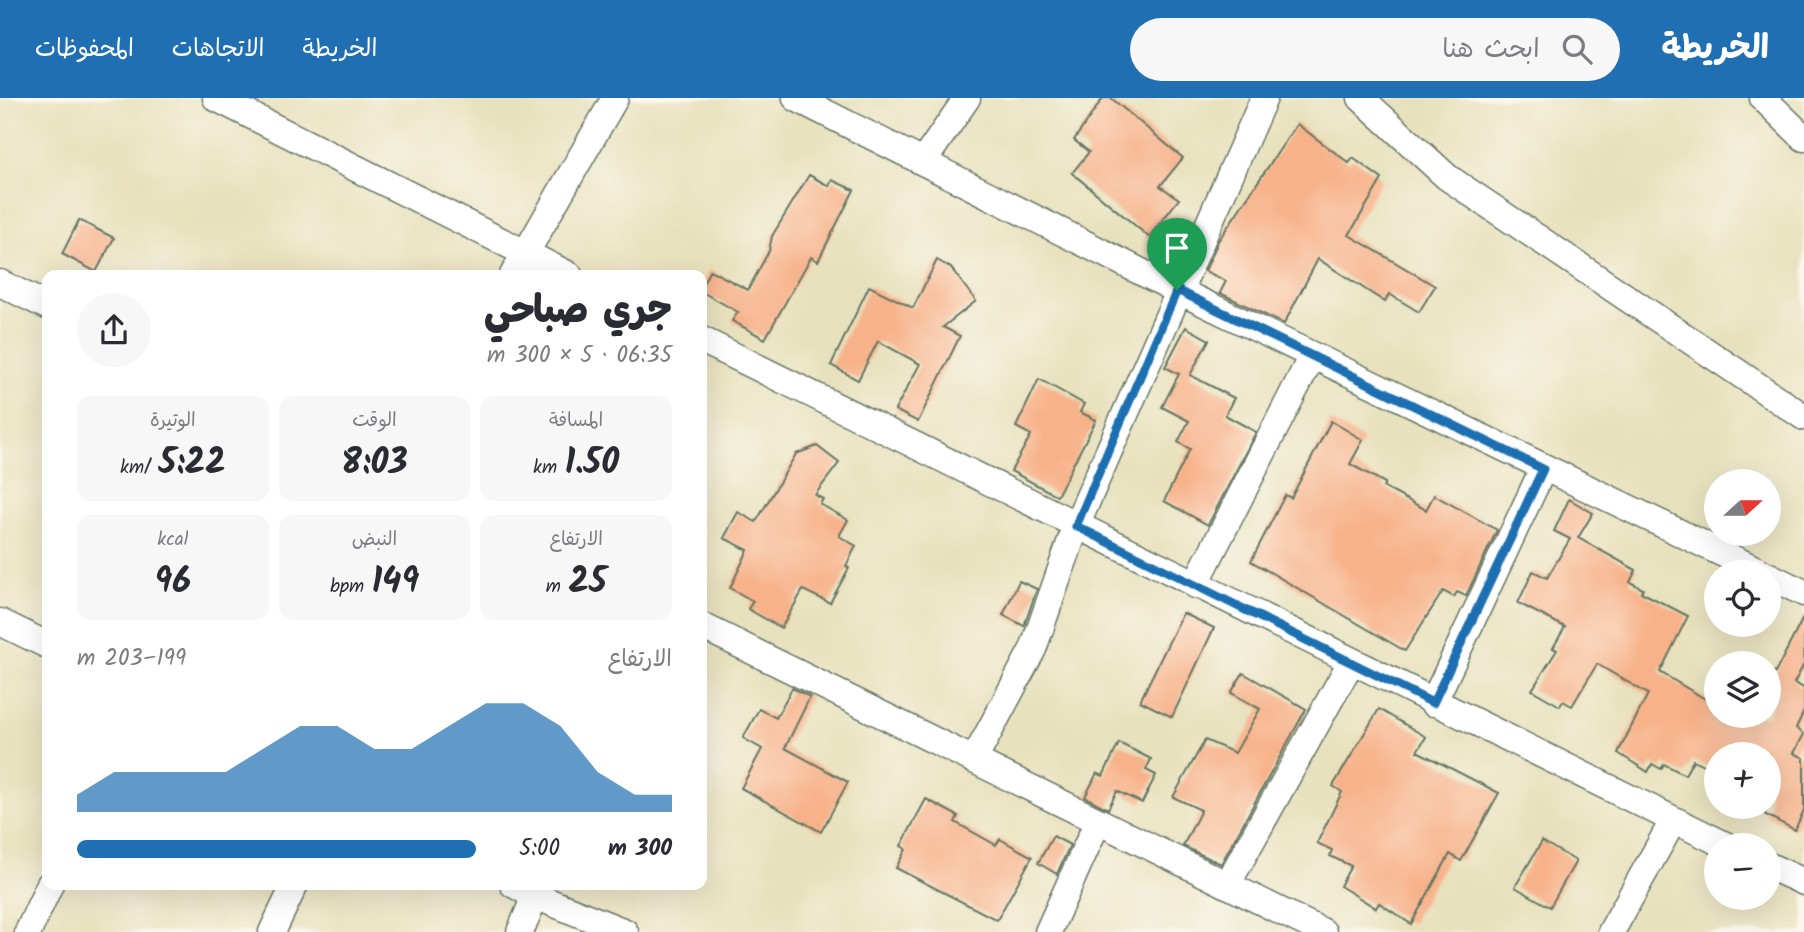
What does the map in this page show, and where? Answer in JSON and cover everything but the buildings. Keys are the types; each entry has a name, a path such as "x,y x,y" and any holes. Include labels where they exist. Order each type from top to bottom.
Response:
{"street":[{"path":"216,98 519,264 546,270"},
{"path":"519,264 615,98"},
{"path":"796,98 1177,290 1735,560"},
{"path":"923,162 967,98"},
{"path":"974,760 1033,649 1076,526 1177,290 1264,98"},
{"path":"1361,98 1447,177 1804,417"},
{"path":"1763,98 1802,130"},
{"path":"0,283 42,304"},
{"path":"707,342 1704,836"},
{"path":"1195,585 1312,356"},
{"path":"1433,703 1543,469"},
{"path":"1781,582 1804,593"},
{"path":"0,622 42,643"},
{"path":"707,628 1323,932"},
{"path":"1227,885 1351,662"},
{"path":"1048,932 1098,821"},
{"path":"1611,932 1673,821"},
{"path":"1781,871 1804,882"},
{"path":"28,932 47,890"},
{"path":"272,932 292,890"},
{"path":"520,932 530,890"},
{"path":"534,890 625,932"}],"route":[{"path":"1177,290 1543,469 1433,703 1076,526 1177,290"}]}
